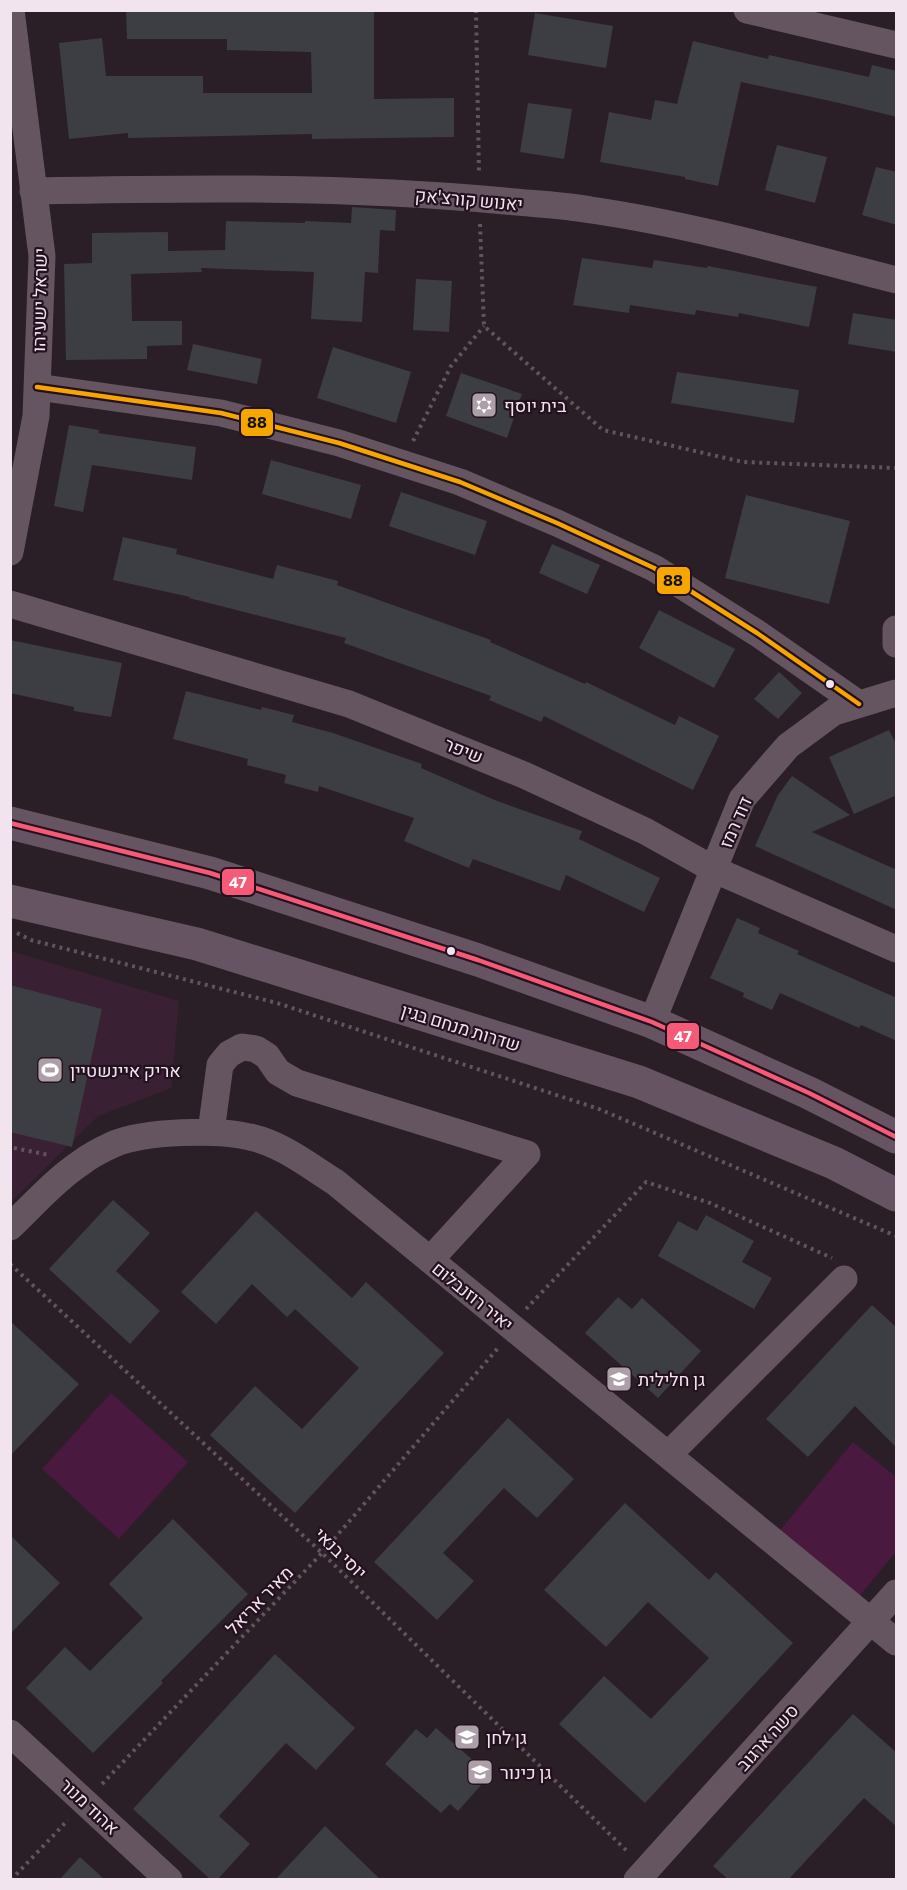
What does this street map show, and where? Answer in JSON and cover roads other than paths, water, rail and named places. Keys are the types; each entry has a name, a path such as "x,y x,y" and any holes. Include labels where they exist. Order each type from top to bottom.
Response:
{"main road":[{"path":"10,823 210,873 478,960 652,1022 809,1093 897,1137"},
{"name":"שדרות מנחם בגין","path":"10,902 196,944 639,1082 834,1163 897,1195"}],"street":[{"name":"ישראל ישעיהו","path":"10,552 36,416 42,256 11,10"},
{"path":"747,10 897,45"},
{"name":"יאנוש קורצ'אק","path":"33,191 206,188 351,190 479,198 591,209 705,232 897,280"},
{"path":"38,387 221,413 339,443 460,482 557,523 654,568 757,633 860,704"},
{"name":"שיפר","path":"10,604 350,704 534,779 645,831 715,870 897,949"},
{"path":"897,629 897,644"},
{"name":"דוד רמז","path":"652,1022 742,799 788,746 834,712 897,693"},
{"path":"211,1132 220,1065 229,1054 242,1047 256,1049 267,1056 278,1072 297,1083 527,1154 430,1260"},
{"name":"יאיר רוזנבלום","path":"10,1227 82,1161 115,1144 149,1136 211,1132 250,1137 283,1149 335,1182 519,1330 897,1642"},
{"path":"668,1455 843,1271"},
{"name":"סשה ארגוב","path":"642,1875 897,1593"},
{"name":"אהוד מנור","path":"10,1733 169,1880"}],"place":[{"name":"בית יוסף","path":"484,405"},
{"name":"אריק איינשטיין","path":"50,1070"},
{"name":"גן חלילית","path":"619,1379"},
{"name":"גן לחן","path":"467,1737"},
{"name":"גן כינור","path":"480,1772"}]}
